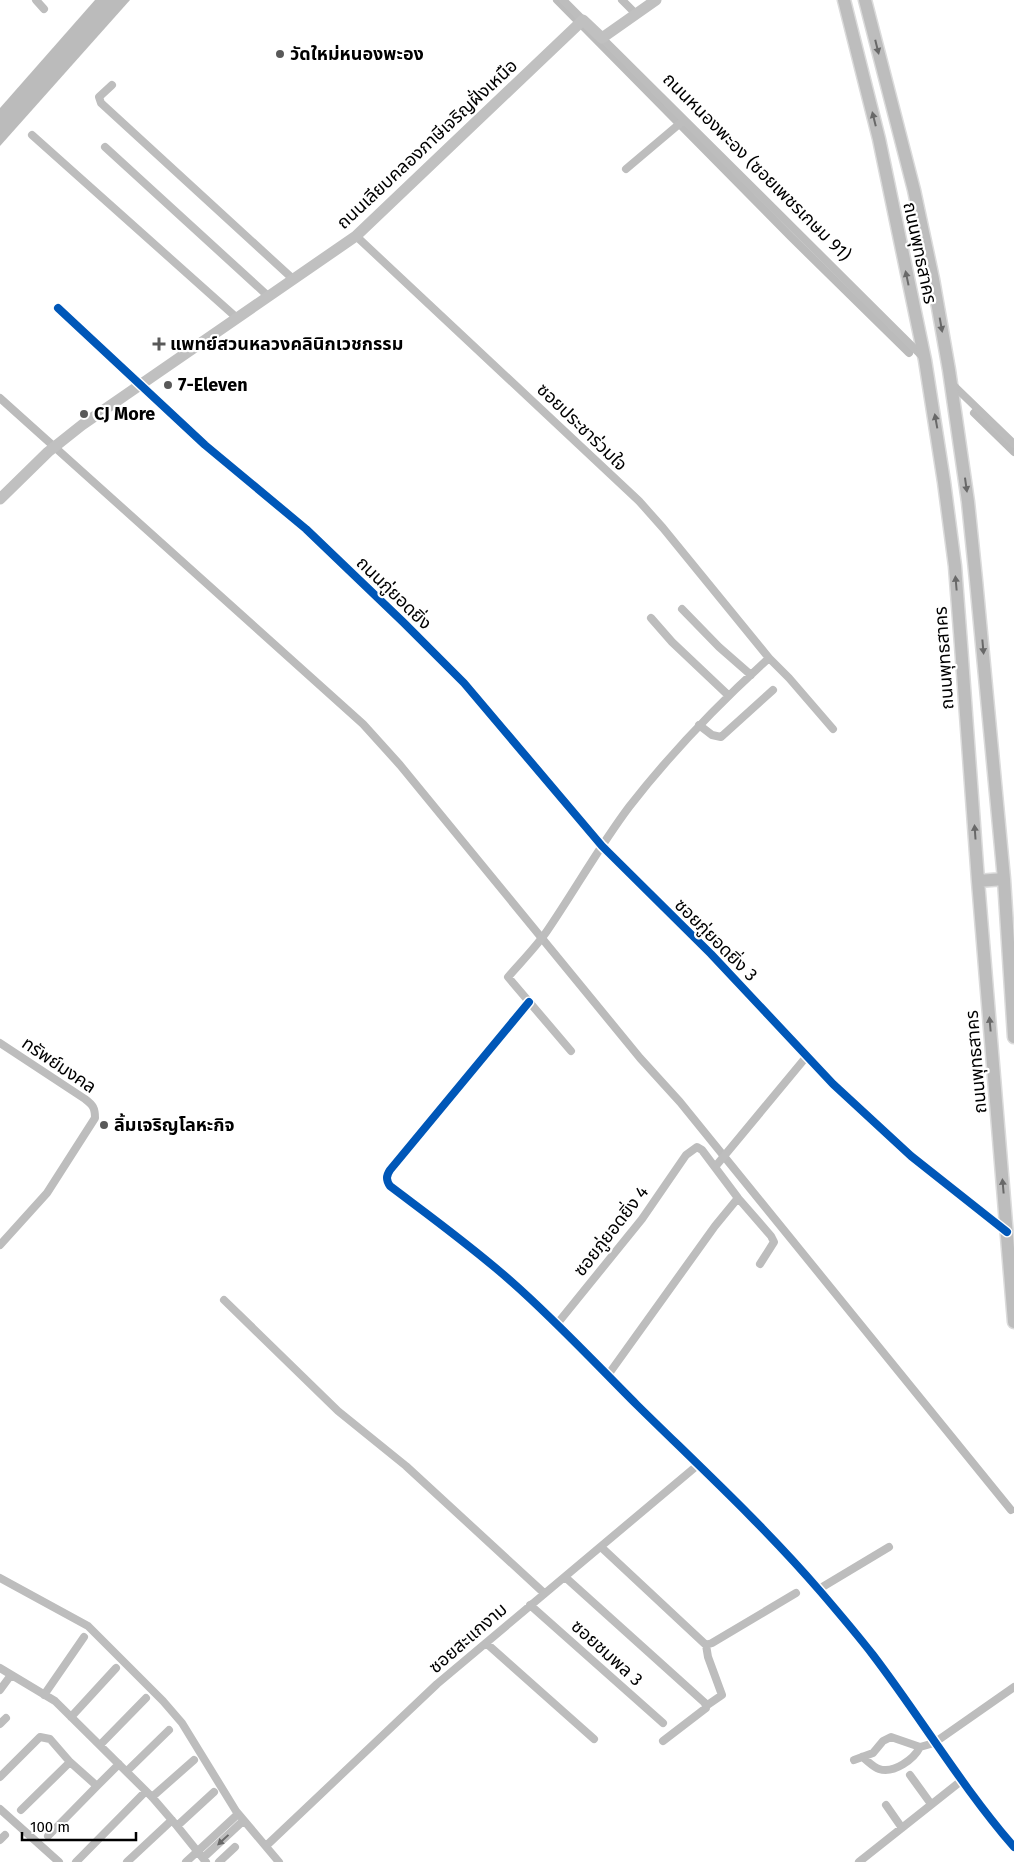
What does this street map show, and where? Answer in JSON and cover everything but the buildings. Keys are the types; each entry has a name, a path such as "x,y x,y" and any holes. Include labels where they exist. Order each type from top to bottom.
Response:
{"main road":[{"path":"602,38 656,0"},
{"name":"ถนนพุทธสาคร","path":"844,0 879,139 925,360 943,473 955,566 978,881 1014,1322"},
{"name":"ถนนพุทธสาคร","path":"865,0 914,190 933,279 951,383 968,502 975,570 1004,879 1014,1037"},
{"name":"ถนนหนองพะอง (ซอยเพชรเกษม 91)","path":"583,20 602,38"},
{"name":"ถนนเลียบคลองภาษีเจริญฝั่งเหนือ","path":"2,493 53,448 356,236 583,20"},
{"path":"978,881 1004,879"}],"street":[{"path":"36,0 44,9"},
{"name":"ถนนหนองพะอง (ซอยเพชรเกษม 91)","path":"563,0 583,20"},
{"path":"622,0 636,14"},
{"name":"ถนนหนองพะอง (ซอยเพชรเกษม 91)","path":"602,38 925,360"},
{"path":"112,85 99,96 101,103 293,279"},
{"path":"626,170 684,120"},
{"path":"32,135 237,318"},
{"path":"105,147 268,296"},
{"name":"ซอยประชาร่วมใจ","path":"356,236 639,501 769,658 833,729"},
{"name":"ถนนภู่ยอดยิ่ง","path":"58,308 205,445 306,529 403,622 464,683 602,846"},
{"path":"951,383 1014,444"},
{"path":"682,609 719,647 751,675"},
{"path":"650,618 672,642 728,695"},
{"path":"571,1051 508,977 546,932 629,808 699,725 728,695 769,658"},
{"path":"699,725 712,736 721,737 773,690"},
{"name":"ซอยภู่ยอดยิ่ง 3","path":"602,846 711,954 865,1115 911,1156 1007,1232"},
{"path":"530,1002 390,1170 387,1175 387,1181 390,1186 511,1281 725,1488 819,1589 872,1653 961,1781 1014,1847"},
{"name":"ทรัพย์มงคล","path":"0,1043 92,1104 95,1110 95,1118 44,1196 0,1245"},
{"path":"760,1264 774,1242 715,1167 807,1056"},
{"name":"ซอยภู่ยอดยิ่ง 4","path":"557,1324 642,1219 686,1155 697,1147 702,1150 715,1167"},
{"path":"608,1375 715,1226 738,1198"},
{"path":"224,1300 331,1404 406,1466 544,1593"},
{"name":"ซอยสะแกงาม","path":"266,1846 438,1684 530,1604 699,1464"},
{"path":"601,1547 706,1644 708,1657 722,1695 663,1741"},
{"path":"819,1589 889,1547"},
{"path":"564,1577 706,1706"},
{"path":"0,1578 88,1626 163,1701 182,1723 241,1818 279,1862"},
{"path":"706,1644 712,1643 796,1592"},
{"name":"ซอยชมพล 3","path":"530,1604 664,1724"},
{"path":"44,1695 84,1637"},
{"path":"486,1643 594,1739"},
{"path":"0,1668 55,1701 146,1791 175,1823 204,1860 241,1818"},
{"path":"71,1717 116,1668"},
{"path":"0,1690 11,1675"},
{"path":"862,1757 879,1769 890,1770 911,1758 920,1747 934,1742 1014,1687"},
{"path":"100,1745 146,1698"},
{"path":"127,1771 170,1730"},
{"path":"0,1777 40,1737 50,1739 70,1762 97,1786"},
{"path":"854,1760 873,1753 883,1740 891,1737 920,1747"},
{"path":"152,1798 194,1760"},
{"path":"21,1810 70,1762"},
{"path":"48,1836 119,1764"},
{"path":"910,1775 931,1804"},
{"path":"859,1862 961,1781"},
{"path":"76,1862 146,1791"},
{"path":"127,1862 214,1792"},
{"path":"886,1804 902,1828"},
{"path":"186,1862 241,1818"},
{"path":"219,1862 235,1847"}],"shaded area":[{"path":"95,0 130,0 0,146 0,108"}],"waterway":[{"path":"557,0 791,237 909,353"},
{"path":"0,398 363,724 400,765 640,1058 680,1102 1011,1510"},
{"path":"974,413 1014,452"},
{"path":"0,1809 59,1862"}],"cycle path":[{"path":"58,308 205,445 306,529 403,622 464,683 602,846 711,954 833,1084 911,1156 1007,1232"},
{"path":"529,1002 390,1170 387,1178 390,1186 483,1257 529,1297 776,1543 820,1591 873,1655 977,1801 1014,1847"}],"place":[{"name":"วัดใหม่หนองพะอง","path":"280,54"},
{"name":"แพทย์สวนหลวงคลินิกเวชกรรม","path":"159,344"},
{"name":"7-Eleven","path":"168,385"},
{"name":"CJ More","path":"84,414"},
{"name":"ลิ้มเจริญโลหะกิจ","path":"104,1125"}]}
